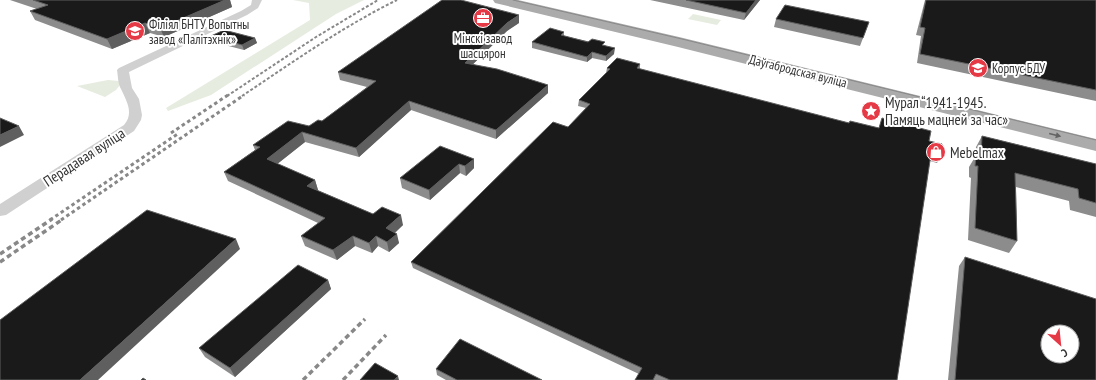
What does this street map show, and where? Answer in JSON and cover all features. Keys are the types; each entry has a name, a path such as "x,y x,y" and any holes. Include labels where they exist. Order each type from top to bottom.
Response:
{"main road":[{"name":"Даўгабродская вуліца","path":"500,0 679,42 1096,145"},
{"name":"Даўгабродская вуліца","path":"530,0 884,84 1096,132"}],"street":[{"name":"Перадавая вуліца","path":"0,211 129,128 135,120 136,115 133,99 126,88 123,70 212,30 255,6 257,0"}],"shaded area":[{"path":"293,0 364,0 336,14 211,95 168,111 166,108 310,20 309,3"},
{"path":"693,14 721,20 717,25 688,19"},
{"path":"108,80 119,81 120,85 116,90 105,97 77,86"}],"building":[{"path":"33,0 225,0 160,28 145,23 107,39 30,11 48,5"},
{"path":"442,0 461,0 519,15 507,23 465,63 497,69 548,85 496,130 409,101 356,148 302,132 267,159 315,180 307,186 373,214 382,207 401,215 386,228 397,234 387,242 376,236 369,243 353,236 333,250 301,236 325,218 224,172 260,147 253,145 288,121 309,126 318,120 322,121 376,81 338,72"},
{"path":"686,0 756,0 746,13"},
{"path":"926,0 1096,0 1096,90 920,54 925,28 920,27"},
{"path":"785,5 869,22 863,38 776,19"},
{"path":"550,28 564,32 561,35 588,42 592,39 605,42 602,45 615,48 606,56 592,52 587,57 532,42"},
{"path":"224,30 255,38 242,45 211,36"},
{"path":"617,58 640,64 637,68 849,123 850,121 879,128 882,118 931,131 929,141 942,144 941,156 931,154 897,380 670,380 656,374 653,380 635,380 642,368 411,262 553,122 568,127 590,104 579,100 610,69 607,68"},
{"path":"0,118 19,126 0,135"},
{"path":"982,136 1096,164 1096,203 1079,198 1078,189 1015,173 1017,241 975,228 978,166 975,166 976,155 981,157"},
{"path":"440,146 474,159 465,166 459,164 429,190 400,178"},
{"path":"147,210 236,239 80,380 0,380 0,320"},
{"path":"965,257 1096,299 1096,380 955,380"},
{"path":"298,265 328,280 230,368 199,348"},
{"path":"460,339 542,380 457,380 436,369"},
{"path":"375,363 398,376 394,380 360,380"}],"tram line":[{"path":"513,0 682,39 1096,140"}],"railway":[{"path":"227,96 316,37 378,0"},
{"path":"242,96 337,33 397,0"},
{"path":"171,133 228,95"},
{"path":"61,220 244,95"},
{"path":"50,220 179,133"},
{"path":"0,254 52,219"},
{"path":"0,262 63,219"},
{"path":"303,380 365,319"},
{"path":"343,380 386,335"}],"place":[{"name":"Мінскі завод шасцярон","path":"483,18"},
{"name":"Філіял БНТУ Вопытны завод «Палітэхнік»","path":"135,31"},
{"name":"Корпус БДУ","path":"978,68"},
{"name":"Мурал “1941-1945. Памяць мацней за час»","path":"871,111"},
{"name":"Mebelmax","path":"936,152"}]}
